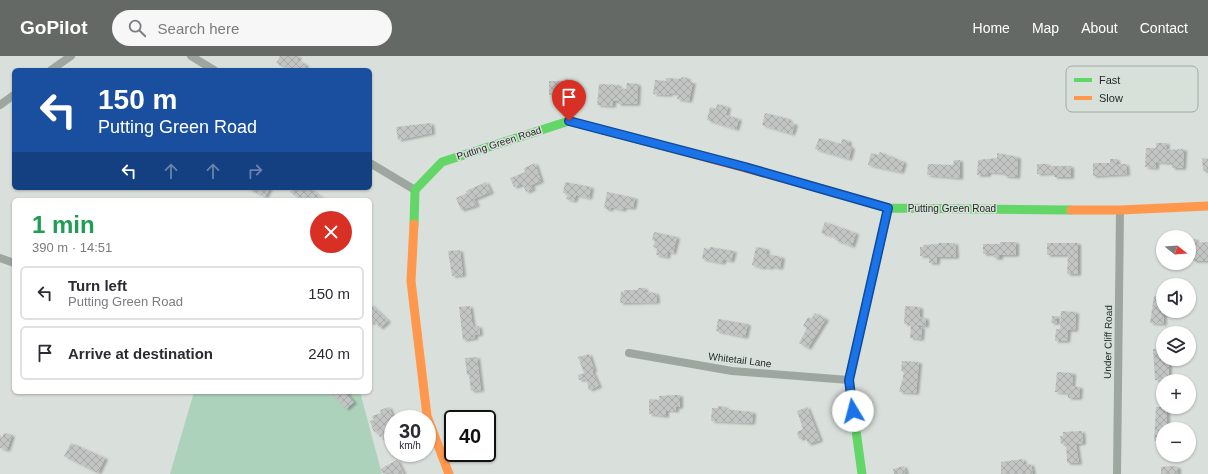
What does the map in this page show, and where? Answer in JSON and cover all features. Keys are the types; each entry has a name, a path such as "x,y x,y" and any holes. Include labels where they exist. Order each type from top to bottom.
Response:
{"street":[{"path":"54,68 71,56"},
{"path":"190,56 211,68"},
{"path":"0,105 12,96"},
{"name":"Putting Green Road","path":"416,190 442,162 569,121 745,167 888,208 1120,210 1208,206"},
{"path":"372,163 416,190 411,281 413,307 418,330 427,416 449,474"},
{"path":"862,474 849,380 888,208"},
{"name":"Under Cliff Road","path":"1117,474 1120,210"},
{"path":"0,258 12,262"},
{"name":"Whitetail Lane","path":"629,353 732,372 849,380"}],"green space":[{"path":"193,394 361,394 382,474 170,474"}],"building":[{"path":"280,56 299,56 297,60 306,65 305,68 286,68 276,63"},
{"path":"681,77 688,78 687,82 693,82 689,101 677,99 678,94 653,94 655,80 666,81 666,78 681,79"},
{"path":"565,79 575,81 576,94 549,95 549,81 565,81"},
{"path":"627,83 638,84 637,104 618,104 618,101 613,101 613,106 597,105 599,84 619,85 618,88 626,89"},
{"path":"717,104 728,107 726,115 739,119 736,129 707,120 710,107 716,109"},
{"path":"765,113 789,119 789,122 795,124 792,134 762,125"},
{"path":"431,123 432,133 398,140 396,127"},
{"path":"819,138 841,144 842,139 849,141 848,146 852,147 849,159 815,149"},
{"path":"1156,143 1167,143 1166,150 1184,149 1183,168 1172,168 1172,163 1156,162 1156,168 1145,167 1146,148 1156,148"},
{"path":"880,152 904,162 901,172 868,165 871,153 878,155"},
{"path":"997,153 1018,157 1017,177 1004,176 1005,173 988,172 988,175 977,175 978,160 997,158"},
{"path":"1202,158 1208,159 1208,171 1203,171"},
{"path":"1110,159 1117,159 1117,164 1126,164 1127,174 1093,176 1093,163 1110,163"},
{"path":"954,160 960,160 960,178 927,175 928,164 953,165"},
{"path":"535,163 541,181 531,185 533,189 526,192 523,184 514,187 510,178 525,172 524,168"},
{"path":"1037,164 1048,164 1047,166 1071,166 1071,177 1054,177 1054,173 1037,174"},
{"path":"486,182 491,192 474,199 477,205 461,210 456,198 467,193 466,191"},
{"path":"565,182 591,187 589,198 576,195 574,201 566,199 568,194 563,193"},
{"path":"251,190 269,190 265,197"},
{"path":"292,190 312,190 322,198 299,198 290,192"},
{"path":"607,192 635,198 633,208 624,207 623,210 611,207 610,210 604,208"},
{"path":"825,222 856,233 852,246 835,240 836,237 821,233"},
{"path":"654,232 677,237 673,253 668,251 667,257 656,255 657,248 653,247 655,241 652,240"},
{"path":"1000,242 1016,242 1016,255 1000,255 1000,258 994,258 994,254 983,254 983,244 1000,244"},
{"path":"1208,242 1208,261 1196,261 1196,243"},
{"path":"955,243 956,257 937,257 937,263 929,263 929,256 920,256 920,247 923,247 923,245"},
{"path":"1047,243 1078,243 1078,274 1067,274 1068,255 1047,255"},
{"path":"710,247 734,251 731,261 723,259 723,263 702,259 704,248 709,249"},
{"path":"756,247 767,249 766,254 782,257 780,268 763,266 763,268 752,265"},
{"path":"460,250 463,275 452,276 448,251"},
{"path":"638,288 645,288 645,292 656,293 657,302 620,303 621,291 638,290"},
{"path":"1154,296 1156,296 1156,318 1164,318 1164,324 1150,323"},
{"path":"372,306 388,321 380,328 374,321 372,322"},
{"path":"470,306 472,322 474,327 479,326 480,334 475,335 475,338 463,340 459,307"},
{"path":"905,306 920,307 920,317 926,318 926,326 919,325 919,327 922,327 921,339 910,338 911,324 904,324"},
{"path":"1061,311 1076,312 1075,330 1068,330 1067,341 1055,341 1056,329 1060,329"},
{"path":"815,313 826,319 808,348 799,343 807,328 803,326 808,317 811,319"},
{"path":"1052,316 1057,316 1057,323 1051,323"},
{"path":"718,319 748,324 745,337 716,331"},
{"path":"1153,349 1156,349 1156,366 1169,366 1169,374 1156,374 1155,380"},
{"path":"589,354 594,370 592,371 599,386 589,390 586,379 579,380 578,375 584,373 578,357"},
{"path":"477,357 481,390 471,391 465,358"},
{"path":"902,361 919,362 916,393 899,392 904,373 901,370"},
{"path":"1057,372 1073,373 1072,386 1080,387 1079,398 1068,398 1068,393 1055,392"},
{"path":"332,394 347,394 354,402 346,409"},
{"path":"680,395 680,407 676,407 676,411 666,410 666,416 649,414 649,399 659,400 659,396"},
{"path":"718,406 726,407 726,409 753,412 752,423 711,421 712,408 718,408"},
{"path":"389,407 390,410 384,410 384,441 382,436 380,437 377,431 374,432 370,421 374,420 372,416 381,413 380,410"},
{"path":"807,407 820,440 808,444 806,437 799,439 797,432 803,429 797,411"},
{"path":"1156,407 1156,414 1167,414 1167,422 1156,422 1156,441 1154,441"},
{"path":"1082,431 1083,443 1076,444 1079,463 1067,463 1066,443 1061,444 1060,436 1063,436 1063,432"},
{"path":"4,433 12,435 7,450 0,448 0,435 2,438"},
{"path":"71,443 105,458 98,473 64,456"},
{"path":"1023,459 1024,465 1031,464 1033,474 1001,474 1001,462"},
{"path":"393,462 398,462 404,474 391,474 390,472 383,473 381,470"},
{"path":"904,466 906,474 894,474 893,469"},
{"path":"1161,467 1178,467 1178,474 1161,474"}],"traffic: fast":[{"path":"414,224 415,190 442,162 569,121 667,147"},
{"path":"830,191 888,208 1071,210"},
{"path":"862,474 849,380 888,208"}],"traffic: slow":[{"path":"667,147 830,191"},
{"path":"1071,210 1120,210 1208,206"},
{"path":"414,224 411,281 427,416 449,474"}],"route":[{"path":"569,121 745,167 888,208 849,380 853,411"}]}
